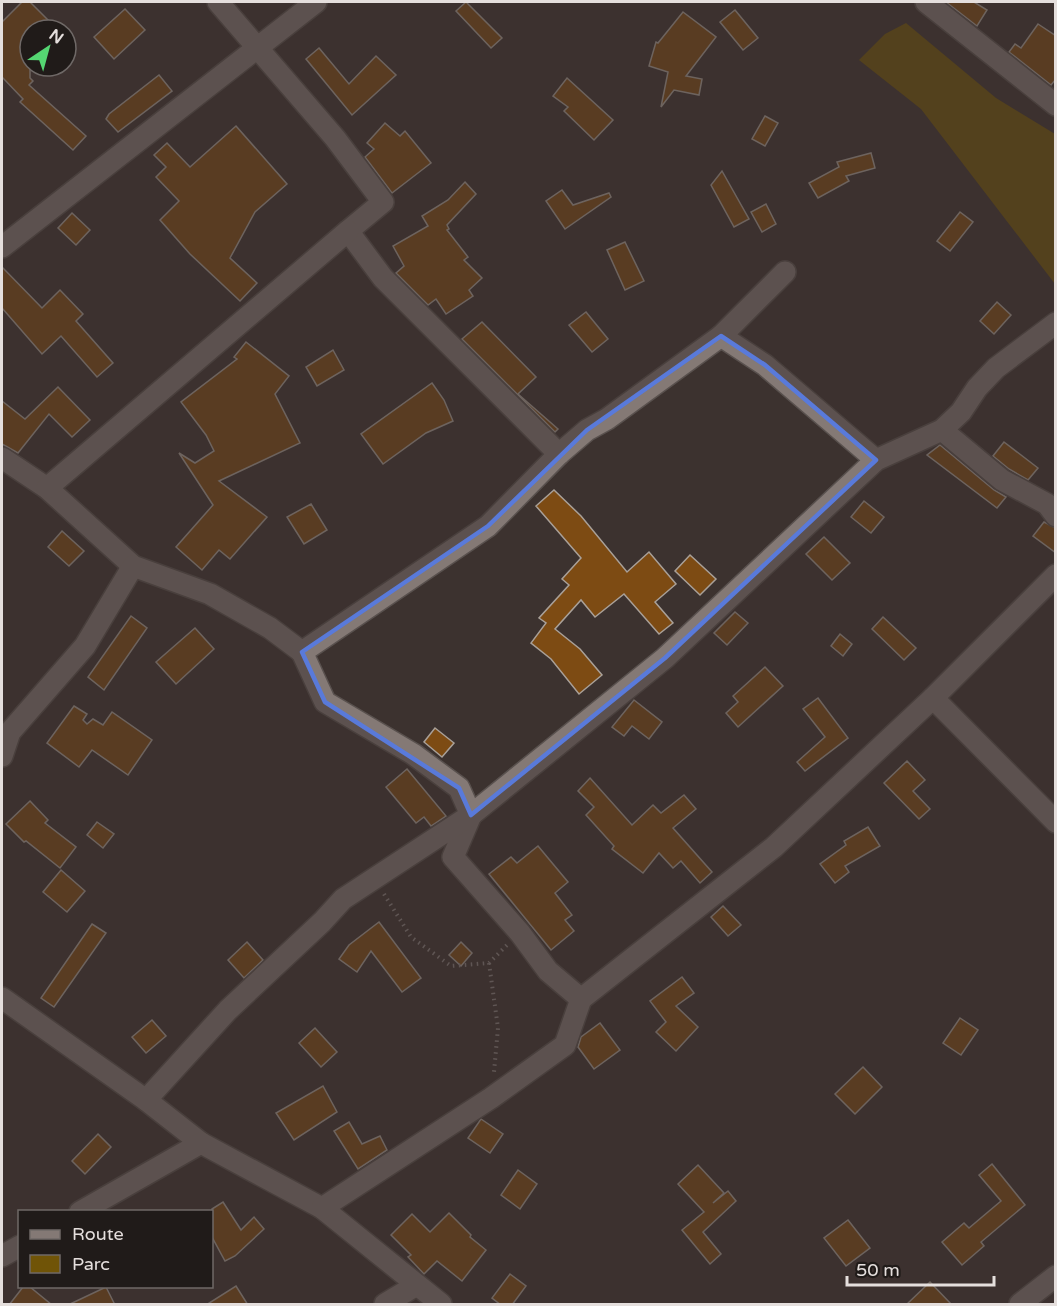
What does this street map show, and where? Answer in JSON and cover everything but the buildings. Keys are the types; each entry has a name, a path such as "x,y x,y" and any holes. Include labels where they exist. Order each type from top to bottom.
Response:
{"street":[{"path":"47,488 383,201 335,138 218,2"},
{"path":"2,247 316,2"},
{"path":"926,2 1056,105"},
{"path":"348,231 384,278 559,454"},
{"path":"302,652 488,526 559,454 587,430 607,419 721,336 732,322 785,272"},
{"path":"146,1100 228,1010 344,899 471,815 665,658 876,460 942,430 961,412 977,388 996,368 1056,323"},
{"path":"721,336 765,364 876,460"},
{"path":"942,430 1002,480 1047,504 1056,516"},
{"path":"2,459 47,488 133,566 210,594 270,628 302,652 325,702 413,754 459,788 471,815 453,857 520,933 548,971 581,999"},
{"path":"2,756 6,729 85,646 133,566"},
{"path":"322,1208 491,1098 566,1045 581,999 774,848 933,698 1056,575"},
{"path":"933,698 1056,822"},
{"path":"2,998 146,1100 201,1143 322,1208 441,1305"},
{"path":"84,1210 201,1143"},
{"path":"2,1256 18,1247"},
{"path":"1020,1305 1056,1276"},
{"path":"385,1305 415,1286"}],"path":[{"path":"394,866 384,893 411,937 451,966 489,963 520,933"},
{"path":"489,963 498,1028 491,1098"}],"highlighted area":[{"path":"721,336 765,365 876,460 665,658 471,815 459,788 325,702 302,652 488,526 587,430"}],"green space":[{"path":"906,23 996,98 1055,134 1055,284 921,109 859,60 885,34"}]}
